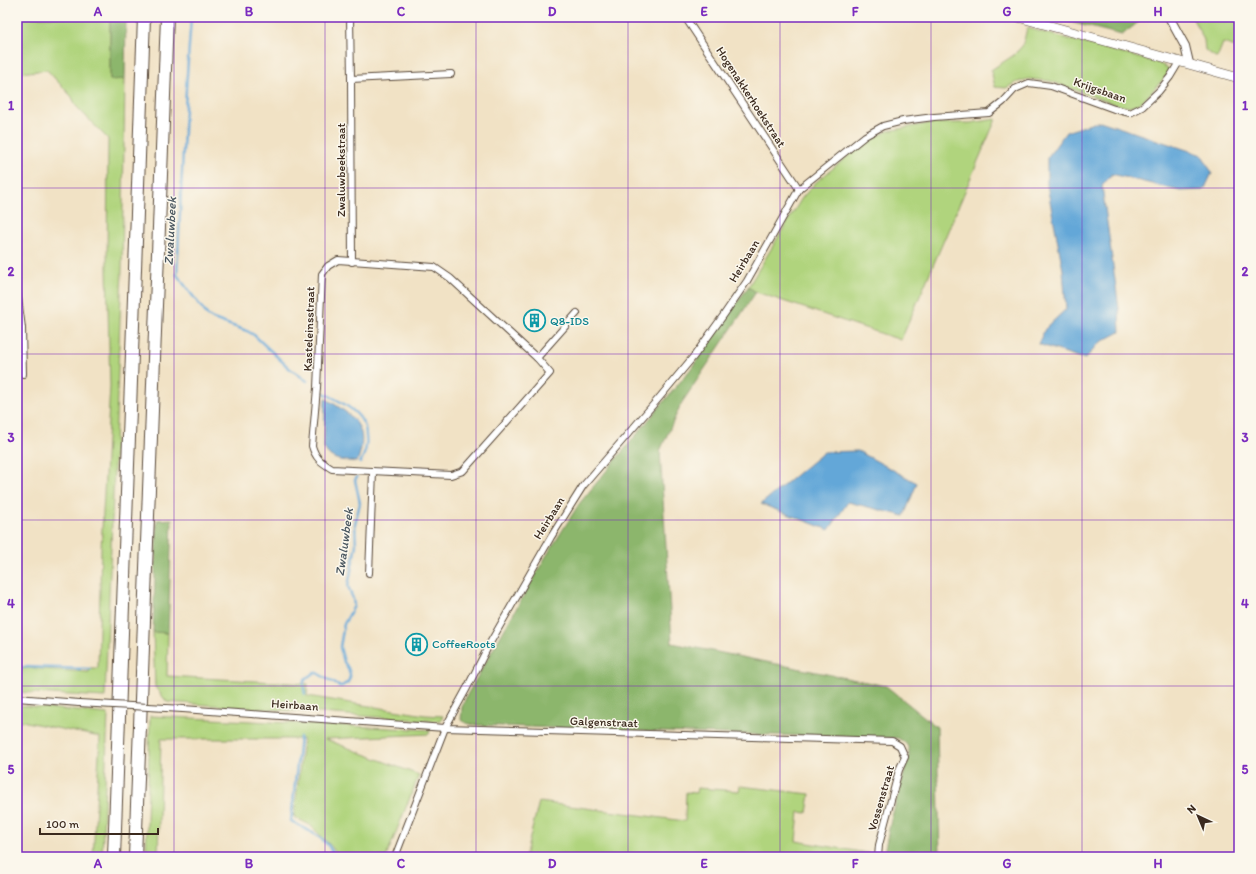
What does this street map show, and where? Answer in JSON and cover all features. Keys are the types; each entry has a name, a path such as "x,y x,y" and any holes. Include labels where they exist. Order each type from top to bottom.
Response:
{"highway":[{"path":"114,857 144,17"},
{"path":"135,857 167,17"}],"main road":[{"path":"1018,17 1239,78"}],"street":[{"name":"Zwaluwbeekstraat","path":"350,17 352,262"},
{"name":"Hogenakkerhoekstraat","path":"685,17 799,189"},
{"path":"1169,17 1185,46 1189,63"},
{"name":"Krijgsbaan","path":"1015,89 1029,83 1051,86 1114,109 1130,112 1142,107 1159,91 1170,77 1178,62"},
{"path":"351,79 451,74"},
{"name":"Heirbaan","path":"17,698 445,728 519,591 551,536 583,486 660,398 694,356 747,281 799,189 865,136 883,126 903,121 926,118 989,113 1003,102 1015,89"},
{"name":"Kasteleinsstraat","path":"338,260 434,267 450,278 537,358 550,373 463,471 451,475 332,469 322,464 315,456 312,446 317,388 322,274 328,266 338,260"},
{"path":"17,290 22,328 23,374"},
{"path":"537,358 577,313"},
{"path":"369,573 373,472"},
{"path":"395,857 445,728"},
{"name":"Galgenstraat","path":"445,728 892,742 900,746"},
{"name":"Vossenstraat","path":"878,857 879,846 899,770 905,757 900,746"}],"green space":[{"path":"17,17 110,17 110,79 125,79 122,269 105,697 17,692 17,669 26,668 89,672 90,668 98,668 101,548 110,386 107,268 108,139 76,106 72,97 47,70 19,73 17,71"},
{"path":"110,17 126,17 125,79 110,80"},
{"path":"1069,17 1145,17 1122,35 1066,21"},
{"path":"1192,17 1239,17 1239,48 1223,43 1217,58 1205,50 1204,40"},
{"path":"1027,28 1158,63 1168,68 1169,71 1146,98 1137,105 1129,107 1117,105 1050,81 1028,79 1015,83 1006,88 995,87 991,70 1014,55 1023,45"},
{"path":"996,119 901,340 756,292 748,287 802,198 815,183 864,143 888,131 931,123 970,123"},
{"path":"748,287 756,292 681,404 660,451 672,643 886,686 937,727 940,857 883,857 891,820 909,756 909,749 907,745 898,738 693,733 475,725 461,720 462,707 467,695 545,558 579,504 690,370"},
{"path":"172,519 168,633 153,632 157,520"},
{"path":"153,632 168,633 167,676 308,684 307,696 425,715 443,716 441,720 432,721 167,702 155,687"},
{"path":"17,705 108,714 102,857 93,857 100,737 17,720"},
{"path":"150,716 430,730 429,734 325,739 419,775 386,857 339,857 331,846 310,825 294,817 303,739 161,739 158,857 146,857"},
{"path":"740,786 810,794 807,813 799,812 796,841 873,854 873,857 525,857 539,802 685,821 686,792 696,793 697,788 739,791"}],"water":[{"path":"1100,121 1202,155 1212,173 1204,190 1180,191 1112,174 1102,186 1119,309 1120,332 1099,343 1085,359 1038,344 1045,329 1066,309 1063,270 1047,185 1047,158 1066,132"},
{"path":"325,398 344,411 357,423 362,439 361,450 357,462 338,460 330,456 324,448"},
{"path":"858,451 917,483 904,516 848,502 829,530 761,504 824,452"}],"waterway":[{"name":"Zwaluwbeek","path":"191,17 177,275 208,316 254,335 289,368 307,381"},
{"name":"Zwaluwbeek","path":"324,393 351,408 365,426 367,443 365,453 360,463"},
{"name":"Zwaluwbeek","path":"305,694 304,681 314,673 317,673 339,686 342,686 348,682 350,677 340,647 344,624 354,606 348,586 356,545 355,524 360,503 355,480 357,477"},
{"path":"17,668 90,669"},
{"name":"Zwaluwbeek","path":"300,737 291,821 318,836 328,845 335,857"}],"place":[{"name":"Q8-IDS","path":"535,321"},
{"name":"CoffeeRoots","path":"416,644"}]}
